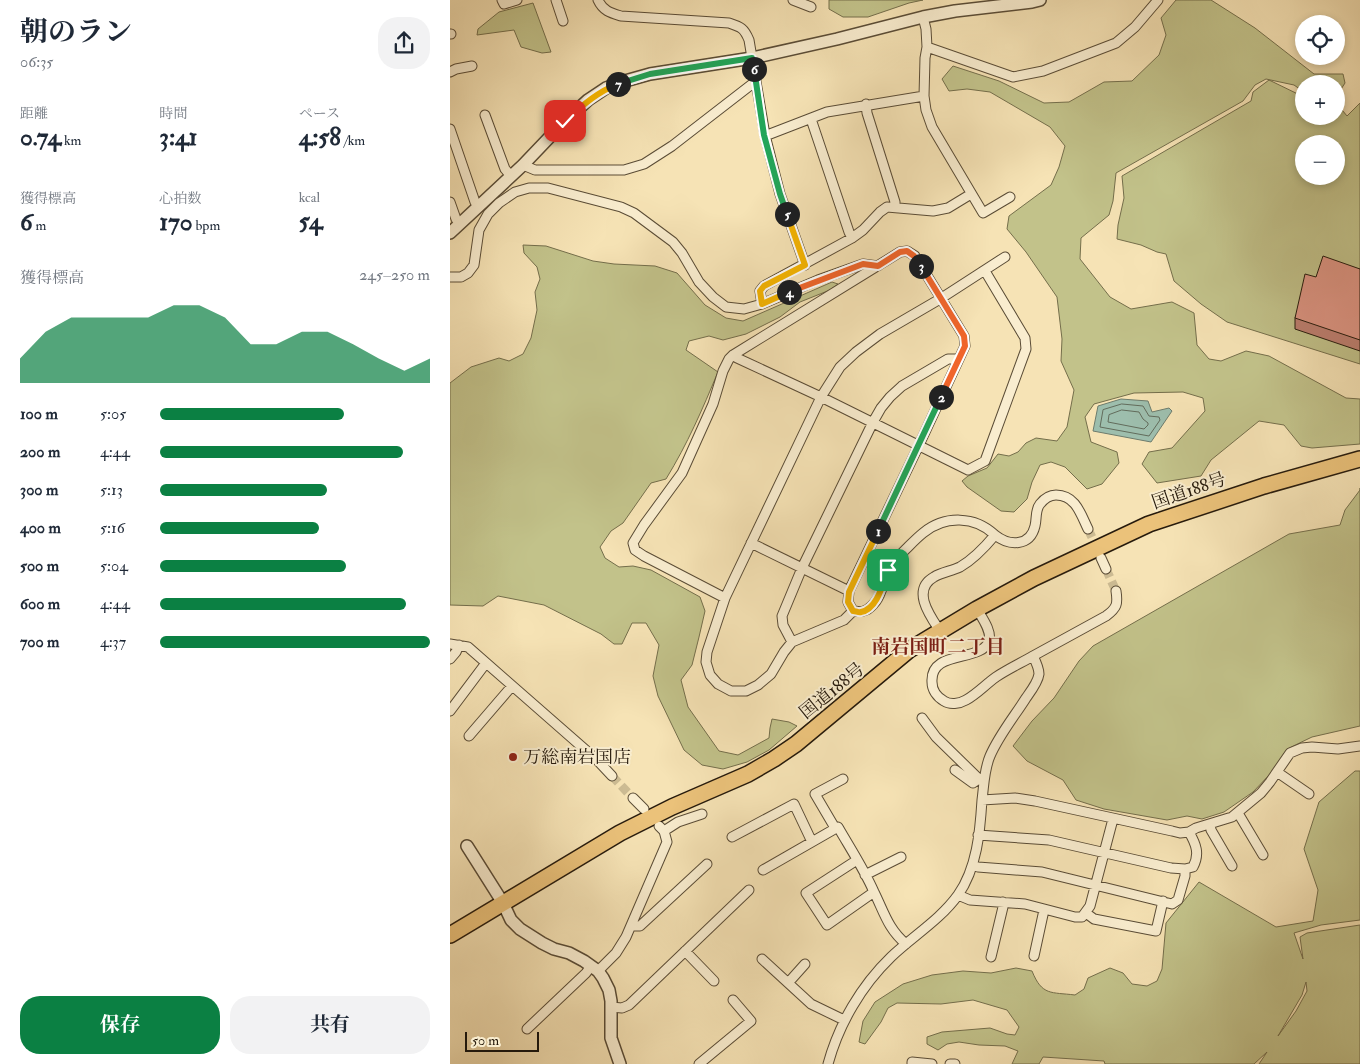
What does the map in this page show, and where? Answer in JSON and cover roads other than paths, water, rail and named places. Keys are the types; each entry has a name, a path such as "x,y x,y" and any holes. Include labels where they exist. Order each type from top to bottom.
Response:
{"highway":[{"name":"国道188号","path":"450,936 620,832 748,774 774,759 804,738 909,650 977,609 1034,578 1149,524 1264,486 1360,459"}],"street":[{"path":"502,0 504,4 517,0"},
{"path":"556,0 563,20"},
{"path":"598,0 601,7 622,16 729,24 740,26 746,32 749,40 764,135 780,194 805,265"},
{"path":"794,0 811,7"},
{"path":"450,233 523,165 577,110 606,88 650,74 752,58 923,17 1040,0"},
{"path":"927,47 1012,77 1043,71 1116,43 1135,27 1158,0"},
{"path":"923,17 927,47 924,96 926,110 932,127 984,214 1010,197"},
{"path":"450,72 472,66"},
{"path":"523,165 535,170 624,170 644,164 672,146 756,81"},
{"path":"764,135 827,112 866,104 924,96"},
{"path":"866,104 895,207"},
{"path":"485,115 505,169 511,176"},
{"path":"811,119 848,232 852,238"},
{"path":"450,129 475,202 479,207"},
{"path":"450,277 461,277 474,265 479,230 488,214 499,203 515,192 529,188 548,188 621,207 634,213 673,242 682,253 699,282 726,307 744,309 762,304 818,280 863,264 878,266"},
{"path":"762,304 760,291 764,286 852,238 887,207 933,211 948,208 971,194"},
{"path":"450,202 456,219 460,224"},
{"path":"725,598 644,556 635,550 633,543 682,473 713,404 723,371 729,359 733,354 900,252 907,251 914,256 964,336 965,346 920,445 849,592 848,602 853,611"},
{"path":"853,611 844,620 792,642 771,674 758,685 746,691 731,691 718,684 710,675 706,662 707,652 725,598 821,396 840,367 880,334 940,299 1005,257"},
{"path":"733,354 737,358 821,396 968,470 985,462 1026,349 1025,338 985,271"},
{"path":"792,642 783,624 782,616 802,568 872,422 890,397 902,386 948,358 959,359"},
{"path":"853,611 861,612 870,608 876,600 888,570 896,559 923,533 946,520 959,519 974,522 988,528 1003,541 1010,543 1021,542 1028,538 1035,528 1036,511 1039,504 1046,498 1054,495 1064,496 1072,500 1078,507 1088,530"},
{"path":"940,631 928,613 923,600 924,590 928,581 935,576 958,568 970,560 995,536"},
{"path":"751,543 849,592"},
{"path":"1101,558 1106,569"},
{"path":"977,609 989,633 989,640 986,647 980,651 946,660 934,671 932,686 936,694 945,702 956,704 965,700 996,677 1106,616 1115,610 1117,601 1116,591"},
{"path":"450,659 456,652 455,645 468,647 597,760 612,776"},
{"path":"828,1064 832,1048 844,1020 875,975 891,957 936,920 958,895 966,880 973,865 982,800 982,780 986,766 991,754 1039,675 1033,656"},
{"path":"450,712 486,663"},
{"path":"469,736 512,686"},
{"path":"922,718 936,737 982,780"},
{"path":"982,800 1002,798 1028,800 1172,832 1189,832 1232,817 1238,813 1261,793 1290,753 1302,748 1338,749 1360,746"},
{"path":"955,770 973,783 982,780"},
{"path":"1277,772 1309,794"},
{"path":"843,779 815,794 835,828 838,827 857,860 886,919 898,937 906,944"},
{"path":"633,798 644,809"},
{"path":"732,837 794,804 812,842"},
{"path":"1238,813 1263,855"},
{"path":"527,1029 586,973 595,969 616,953 626,937 667,842 661,828 702,814"},
{"path":"958,895 970,900 1025,904 1044,910 1082,917 1090,906 1113,819"},
{"path":"1210,824 1211,830 1232,866"},
{"path":"763,870 835,828"},
{"path":"978,835 1050,840 1171,868 1185,869 1193,867 1196,862 1197,852 1189,832"},
{"path":"467,846 511,920 520,929 542,943 584,961 603,978 610,990 612,1038 620,1064"},
{"path":"865,875 901,857"},
{"path":"857,860 806,893 827,925 874,892"},
{"path":"631,926 640,926 707,864"},
{"path":"973,865 1042,872 1172,904 1178,900 1185,876 1185,869"},
{"path":"611,1007 622,1008 629,1005 749,890"},
{"path":"1086,913 1094,919 1156,931 1163,901"},
{"path":"991,957 1003,902"},
{"path":"1034,956 1044,910"},
{"path":"685,951 714,981"},
{"path":"762,959 811,1004 844,1020"},
{"path":"788,983 806,964"},
{"path":"699,1064 751,1021 733,1000"},
{"path":"912,1064 912,1062 932,1064"},
{"path":"950,1064 955,1064"}],"water":[{"path":"1121,399 1148,401 1152,412 1169,408 1172,411 1151,442 1093,431 1098,406"}],"tunnel":[{"path":"1088,529 1099,552"},
{"path":"1106,569 1116,591"},
{"path":"612,776 633,798"}],"place":[{"name":"万総南岩国店","path":"513,757"}],"district":[{"name":"南岩国町二丁目","path":"938,647"}]}
